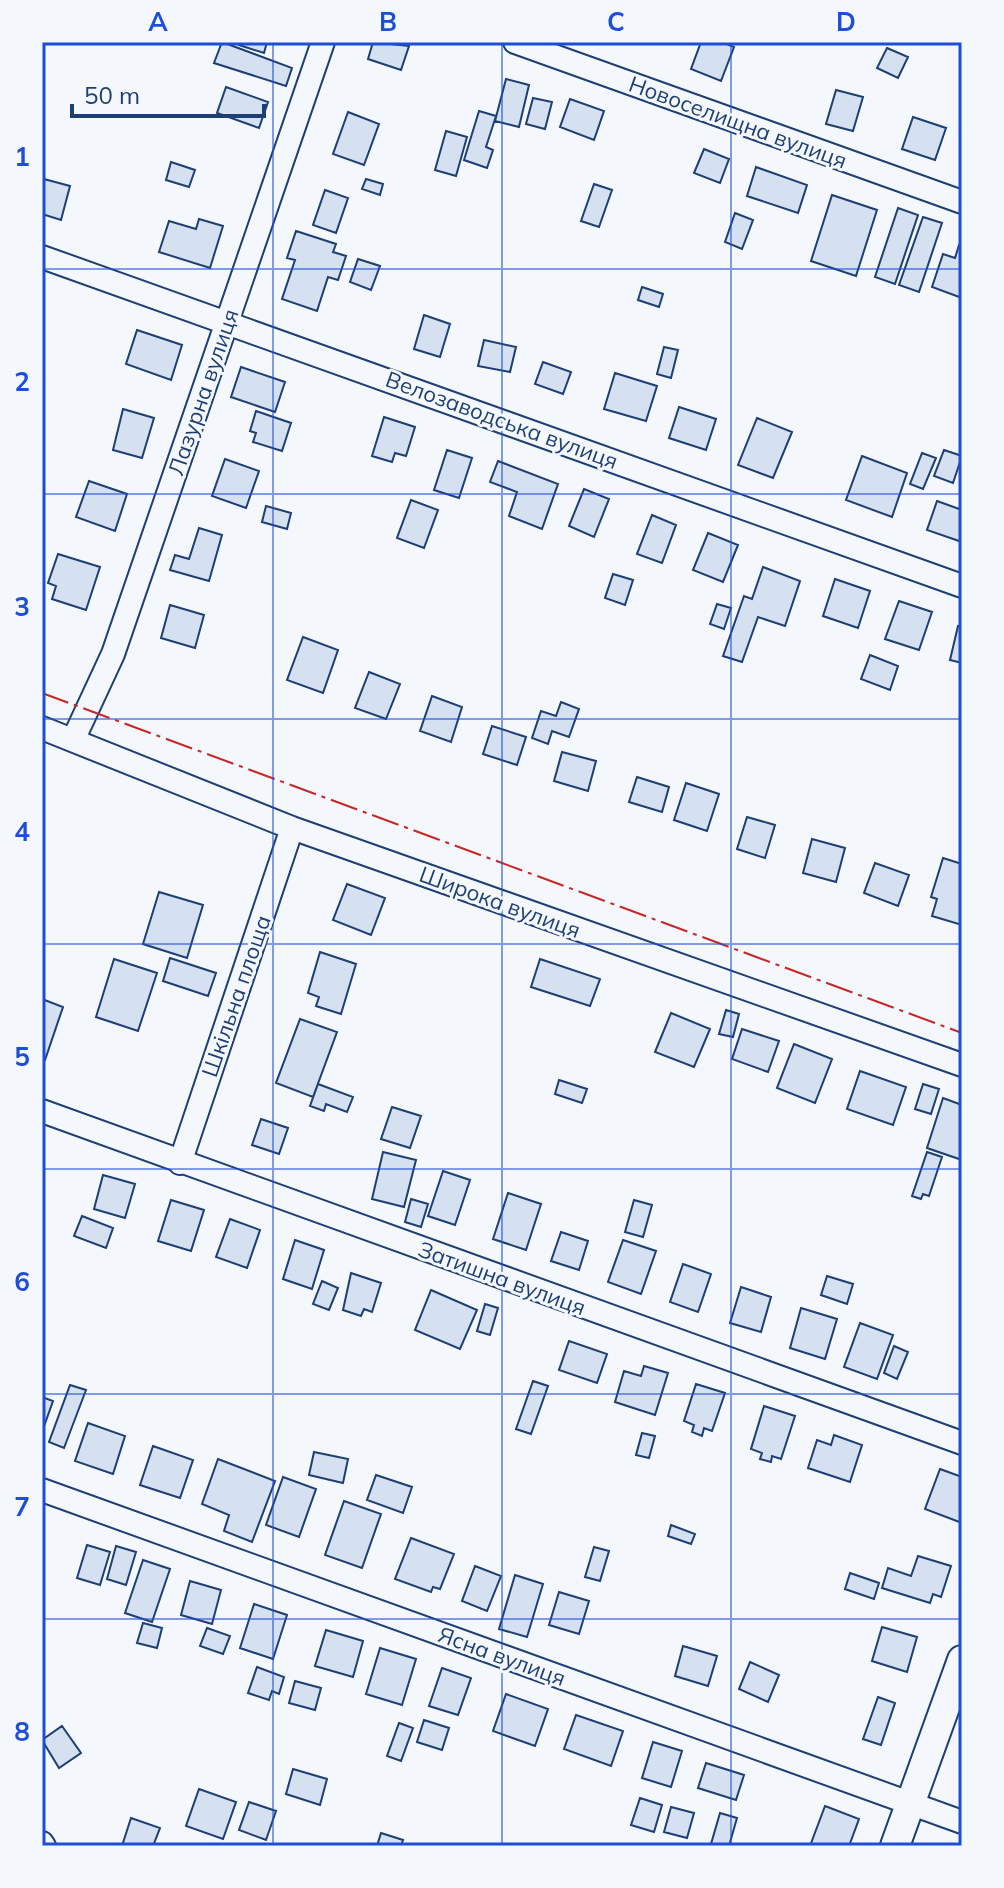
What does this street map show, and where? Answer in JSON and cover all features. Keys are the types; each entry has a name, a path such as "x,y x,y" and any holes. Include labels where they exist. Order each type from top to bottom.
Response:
{"street":[{"name":"Лазурна вулиця","path":"74,738 113,654 323,42"},
{"name":"Новоселищна вулиця","path":"515,42 962,202"},
{"name":"Велозаводська вулиця","path":"42,257 962,586"},
{"name":"Широка вулиця","path":"42,728 74,738 292,828 962,1065"},
{"name":"Шкільна площа","path":"180,1163 292,828"},
{"name":"Затишна вулиця","path":"42,1111 962,1443"},
{"name":"Ясна вулиця","path":"42,1490 962,1822"},
{"path":"895,1846 962,1660"}],"building":[{"path":"222,42 292,68 286,86 214,63"},
{"path":"240,42 267,42 264,53 239,45"},
{"path":"373,42 409,46 401,70 368,59"},
{"path":"701,42 722,42 734,47 721,81 691,69"},
{"path":"887,48 908,57 898,78 877,68"},
{"path":"506,79 529,85 519,127 495,121"},
{"path":"226,87 268,102 259,128 217,113"},
{"path":"836,90 863,97 853,131 826,124"},
{"path":"533,98 552,102 545,129 526,124"},
{"path":"570,99 604,111 594,140 560,127"},
{"path":"479,111 496,116 486,147 493,150 487,168 464,160"},
{"path":"348,112 379,124 364,165 333,154"},
{"path":"913,117 946,128 935,160 902,149"},
{"path":"446,131 467,137 456,176 435,170"},
{"path":"704,149 729,159 720,183 694,173"},
{"path":"171,162 195,170 189,187 166,180"},
{"path":"756,167 807,185 798,213 747,196"},
{"path":"44,179 70,186 61,220 42,214"},
{"path":"366,179 383,184 380,195 362,189"},
{"path":"594,184 612,190 599,227 581,221"},
{"path":"325,190 348,198 336,233 313,225"},
{"path":"832,195 877,210 856,276 811,261"},
{"path":"898,208 918,215 895,284 875,277"},
{"path":"735,213 753,220 742,249 725,242"},
{"path":"923,217 942,223 919,292 899,285"},
{"path":"199,219 223,226 210,268 159,252 169,221 196,229"},
{"path":"296,231 336,244 333,252 346,256 338,280 328,277 317,311 282,299 295,260 287,258"},
{"path":"959,245 962,246 962,298 932,287 943,254 955,258"},
{"path":"358,259 380,266 371,290 350,282"},
{"path":"642,287 663,294 659,307 638,300"},
{"path":"424,315 450,324 440,357 414,349"},
{"path":"137,330 182,345 171,380 126,364"},
{"path":"484,340 516,347 510,372 478,366"},
{"path":"664,347 678,350 671,378 657,374"},
{"path":"543,362 571,372 563,394 535,384"},
{"path":"241,367 285,382 275,412 231,397"},
{"path":"615,373 657,386 646,421 604,409"},
{"path":"679,407 716,419 706,450 669,438"},
{"path":"123,409 154,418 142,458 113,450"},
{"path":"256,411 291,423 282,451 253,442 256,433 250,431"},
{"path":"384,417 415,427 406,456 395,453 392,462 372,456"},
{"path":"757,418 792,432 773,478 738,465"},
{"path":"447,450 472,458 459,498 434,490"},
{"path":"944,450 962,456 953,483 934,476"},
{"path":"922,453 936,458 923,489 910,484"},
{"path":"862,456 907,473 892,517 846,500"},
{"path":"225,459 259,471 246,508 212,496"},
{"path":"498,461 558,484 542,529 509,516 517,492 490,482"},
{"path":"89,481 127,494 115,531 76,517"},
{"path":"584,489 609,499 594,537 569,526"},
{"path":"411,500 438,510 424,548 397,538"},
{"path":"937,501 962,510 962,542 927,530"},
{"path":"266,506 291,513 287,529 262,522"},
{"path":"652,515 676,525 662,563 637,554"},
{"path":"199,528 222,535 209,581 170,570 175,555 189,559"},
{"path":"708,533 738,545 723,582 693,570"},
{"path":"58,554 100,567 86,610 52,599 56,586 48,583"},
{"path":"763,567 800,581 785,626 758,617 742,662 723,656 744,596 752,599"},
{"path":"613,574 633,580 625,605 605,598"},
{"path":"835,579 870,591 858,628 823,616"},
{"path":"899,601 932,612 919,650 885,639"},
{"path":"717,604 731,608 724,629 710,624"},
{"path":"170,605 204,615 195,648 161,638"},
{"path":"958,626 962,627 962,663 950,660"},
{"path":"303,637 338,650 323,693 287,680"},
{"path":"870,655 898,666 890,690 861,679"},
{"path":"369,672 400,684 386,719 355,708"},
{"path":"432,696 462,707 451,742 420,731"},
{"path":"561,702 579,709 569,737 552,731 548,744 532,738 541,711 556,716"},
{"path":"492,726 526,737 517,765 483,754"},
{"path":"562,752 596,761 588,791 554,781"},
{"path":"637,777 669,787 662,812 629,802"},
{"path":"686,783 719,794 707,831 674,820"},
{"path":"747,817 775,825 765,858 737,849"},
{"path":"812,839 845,848 836,882 803,873"},
{"path":"943,858 962,864 962,925 932,916 937,899 931,897"},
{"path":"875,863 909,875 898,906 864,893"},
{"path":"347,884 385,898 371,935 333,920"},
{"path":"159,892 203,905 187,958 143,944"},
{"path":"320,952 356,964 341,1014 316,1006 319,997 308,993"},
{"path":"170,958 216,973 208,996 163,981"},
{"path":"114,959 157,973 138,1031 96,1017"},
{"path":"540,959 600,979 590,1006 531,987"},
{"path":"42,999 63,1007 45,1060 42,1059"},
{"path":"726,1010 739,1014 733,1037 719,1034"},
{"path":"671,1013 710,1029 694,1067 655,1052"},
{"path":"300,1019 337,1032 313,1097 276,1083"},
{"path":"742,1029 779,1041 768,1072 732,1059"},
{"path":"794,1044 832,1059 815,1103 777,1088"},
{"path":"860,1071 906,1087 893,1125 847,1109"},
{"path":"559,1080 587,1089 582,1103 555,1094"},
{"path":"318,1084 353,1097 347,1112 326,1104 324,1111 310,1106"},
{"path":"923,1084 939,1089 931,1114 915,1109"},
{"path":"943,1098 962,1105 962,1160 927,1148"},
{"path":"392,1107 421,1116 410,1148 381,1139"},
{"path":"261,1119 288,1128 279,1154 252,1145"},
{"path":"383,1152 416,1160 404,1207 372,1199"},
{"path":"927,1152 942,1157 929,1196 923,1194 921,1199 912,1196"},
{"path":"443,1171 470,1180 455,1225 428,1216"},
{"path":"103,1175 135,1184 125,1218 94,1209"},
{"path":"508,1193 541,1204 526,1250 493,1239"},
{"path":"411,1199 428,1204 421,1227 405,1222"},
{"path":"171,1200 204,1210 191,1251 158,1241"},
{"path":"634,1200 652,1205 643,1237 625,1232"},
{"path":"82,1216 113,1228 106,1248 74,1236"},
{"path":"230,1219 260,1230 247,1268 216,1257"},
{"path":"561,1232 588,1241 579,1270 551,1261"},
{"path":"295,1240 324,1250 312,1289 283,1279"},
{"path":"623,1240 656,1251 641,1294 608,1282"},
{"path":"683,1264 711,1274 698,1312 670,1302"},
{"path":"351,1273 381,1283 372,1312 364,1309 361,1316 343,1310"},
{"path":"827,1276 853,1284 847,1304 821,1295"},
{"path":"322,1281 338,1288 329,1310 313,1304"},
{"path":"741,1287 771,1297 761,1332 730,1323"},
{"path":"431,1290 477,1310 460,1349 415,1330"},
{"path":"485,1304 498,1308 490,1335 477,1331"},
{"path":"801,1308 837,1319 825,1359 790,1348"},
{"path":"860,1323 893,1335 877,1379 844,1367"},
{"path":"569,1341 607,1354 597,1383 559,1370"},
{"path":"894,1346 908,1352 897,1379 884,1373"},
{"path":"644,1366 668,1373 655,1415 615,1402 624,1371 641,1376"},
{"path":"533,1381 548,1386 531,1434 516,1429"},
{"path":"696,1384 725,1393 712,1431 704,1428 702,1436 692,1432 694,1425 684,1421"},
{"path":"70,1385 86,1390 64,1448 49,1442"},
{"path":"42,1397 53,1401 42,1432"},
{"path":"764,1406 795,1416 781,1459 772,1456 771,1462 760,1459 762,1453 751,1449"},
{"path":"88,1423 125,1436 113,1474 75,1461"},
{"path":"642,1433 655,1436 649,1458 636,1455"},
{"path":"834,1435 862,1445 850,1482 808,1468 817,1440 831,1445"},
{"path":"153,1446 193,1460 180,1498 140,1485"},
{"path":"314,1452 348,1459 343,1483 309,1475"},
{"path":"218,1459 275,1481 252,1542 224,1531 229,1515 202,1504"},
{"path":"940,1469 962,1477 962,1523 925,1509"},
{"path":"376,1475 412,1487 403,1513 367,1500"},
{"path":"283,1477 316,1489 299,1537 266,1525"},
{"path":"344,1501 381,1514 362,1568 325,1555"},
{"path":"671,1525 695,1534 691,1544 668,1536"},
{"path":"411,1538 454,1554 440,1589 433,1587 431,1592 395,1579"},
{"path":"87,1545 110,1552 100,1585 77,1578"},
{"path":"116,1546 136,1552 126,1585 107,1579"},
{"path":"594,1547 609,1551 600,1581 585,1577"},
{"path":"918,1556 951,1566 941,1597 933,1594 930,1603 882,1588 888,1568 911,1576"},
{"path":"143,1560 170,1569 152,1622 125,1613"},
{"path":"475,1566 501,1576 487,1611 462,1601"},
{"path":"850,1573 879,1583 874,1599 845,1589"},
{"path":"515,1575 543,1584 527,1637 499,1629"},
{"path":"190,1581 221,1590 212,1624 181,1615"},
{"path":"559,1592 589,1601 579,1634 549,1625"},
{"path":"254,1604 287,1615 273,1659 240,1648"},
{"path":"143,1623 162,1628 157,1648 137,1643"},
{"path":"882,1627 917,1637 907,1672 872,1661"},
{"path":"207,1628 230,1636 223,1654 200,1646"},
{"path":"326,1630 363,1641 353,1677 315,1666"},
{"path":"683,1646 717,1656 708,1686 675,1676"},
{"path":"380,1648 416,1659 402,1705 366,1694"},
{"path":"750,1662 779,1675 768,1702 739,1689"},
{"path":"257,1667 284,1677 279,1694 272,1691 269,1700 248,1693"},
{"path":"442,1668 471,1678 458,1715 429,1706"},
{"path":"295,1681 321,1688 315,1710 289,1703"},
{"path":"506,1694 548,1709 535,1746 493,1731"},
{"path":"878,1697 895,1703 881,1745 863,1739"},
{"path":"576,1715 623,1731 611,1766 564,1749"},
{"path":"424,1720 449,1728 442,1750 417,1742"},
{"path":"399,1723 413,1728 401,1761 387,1756"},
{"path":"62,1726 81,1753 59,1768 42,1740"},
{"path":"653,1742 682,1751 671,1787 642,1778"},
{"path":"706,1763 744,1775 736,1800 698,1788"},
{"path":"293,1769 327,1779 320,1805 286,1794"},
{"path":"199,1789 236,1802 223,1839 186,1826"},
{"path":"640,1798 662,1805 654,1832 631,1825"},
{"path":"249,1802 276,1811 266,1840 239,1830"},
{"path":"825,1806 859,1819 849,1846 810,1846"},
{"path":"671,1807 694,1813 687,1838 664,1832"},
{"path":"720,1813 737,1818 729,1846 711,1844"},
{"path":"131,1818 160,1828 153,1846 122,1846"},
{"path":"381,1833 403,1840 401,1846 377,1846"}],"power":[{"path":"42,693 962,1033"}]}
